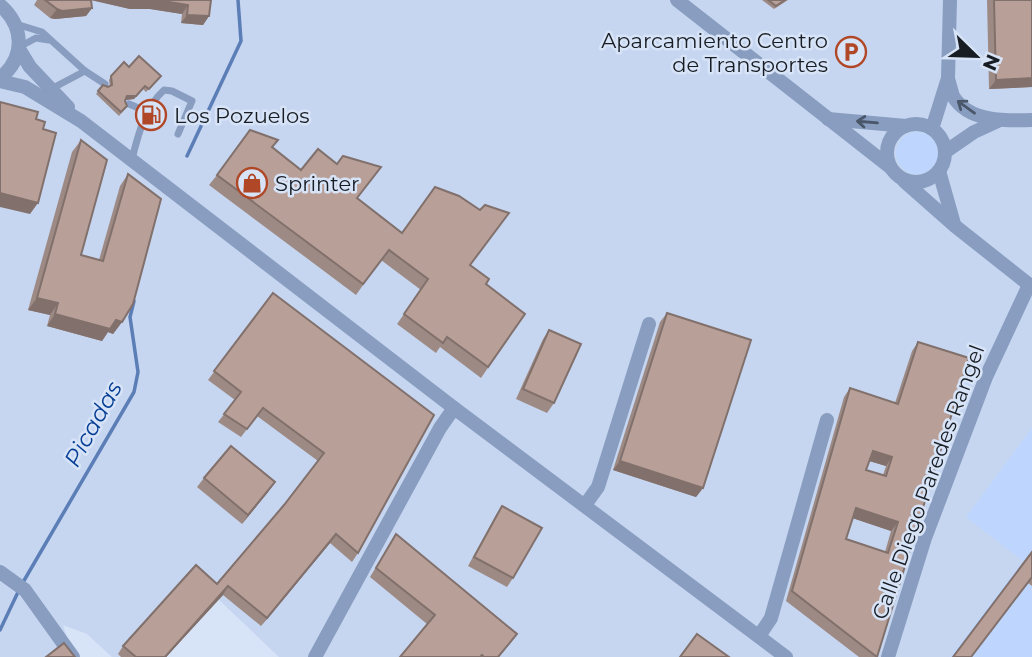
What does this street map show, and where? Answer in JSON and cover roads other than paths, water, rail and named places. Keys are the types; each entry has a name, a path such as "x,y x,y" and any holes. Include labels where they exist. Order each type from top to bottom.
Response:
{"street":[{"path":"677,0 895,172 955,226 1031,286"},
{"path":"932,129 947,78 950,0"},
{"path":"0,5 16,24 19,48 30,67 81,121"},
{"path":"19,48 15,62 0,79 24,88 81,121 454,408 786,657"},
{"path":"947,78 953,97 968,111 998,121 1032,120"},
{"path":"828,119 906,126 915,124 932,129 943,143 944,162 939,171 925,181 916,182 895,172 888,148 898,131 906,126"},
{"path":"945,152 974,132 998,121"},
{"path":"939,171 955,226"},
{"name":"Calle Diego Paredes Rangel","path":"888,657 925,538 986,377 1031,286"},
{"path":"585,505 598,487 649,324"},
{"path":"316,657 440,428 454,408"},
{"path":"759,636 771,618 827,420"},
{"path":"0,572 19,586 73,657"}],"lane":[{"path":"16,24 42,32 85,71 105,84"},
{"path":"19,48 36,38 50,40"},
{"path":"51,89 85,71"},
{"path":"132,160 154,98 164,90 192,101 178,134"},
{"path":"129,104 148,112"}],"waterway":[{"name":"Picadas","path":"187,156 241,41 238,0"},
{"name":"Picadas","path":"22,584 134,392 138,372 130,317 134,301"},
{"name":"Picadas","path":"0,630 19,590"}],"place":[{"name":"Aparcamiento Centro de Transportes","path":"851,52"},
{"name":"Los Pozuelos","path":"151,115"},
{"name":"Sprinter","path":"252,183"}]}
